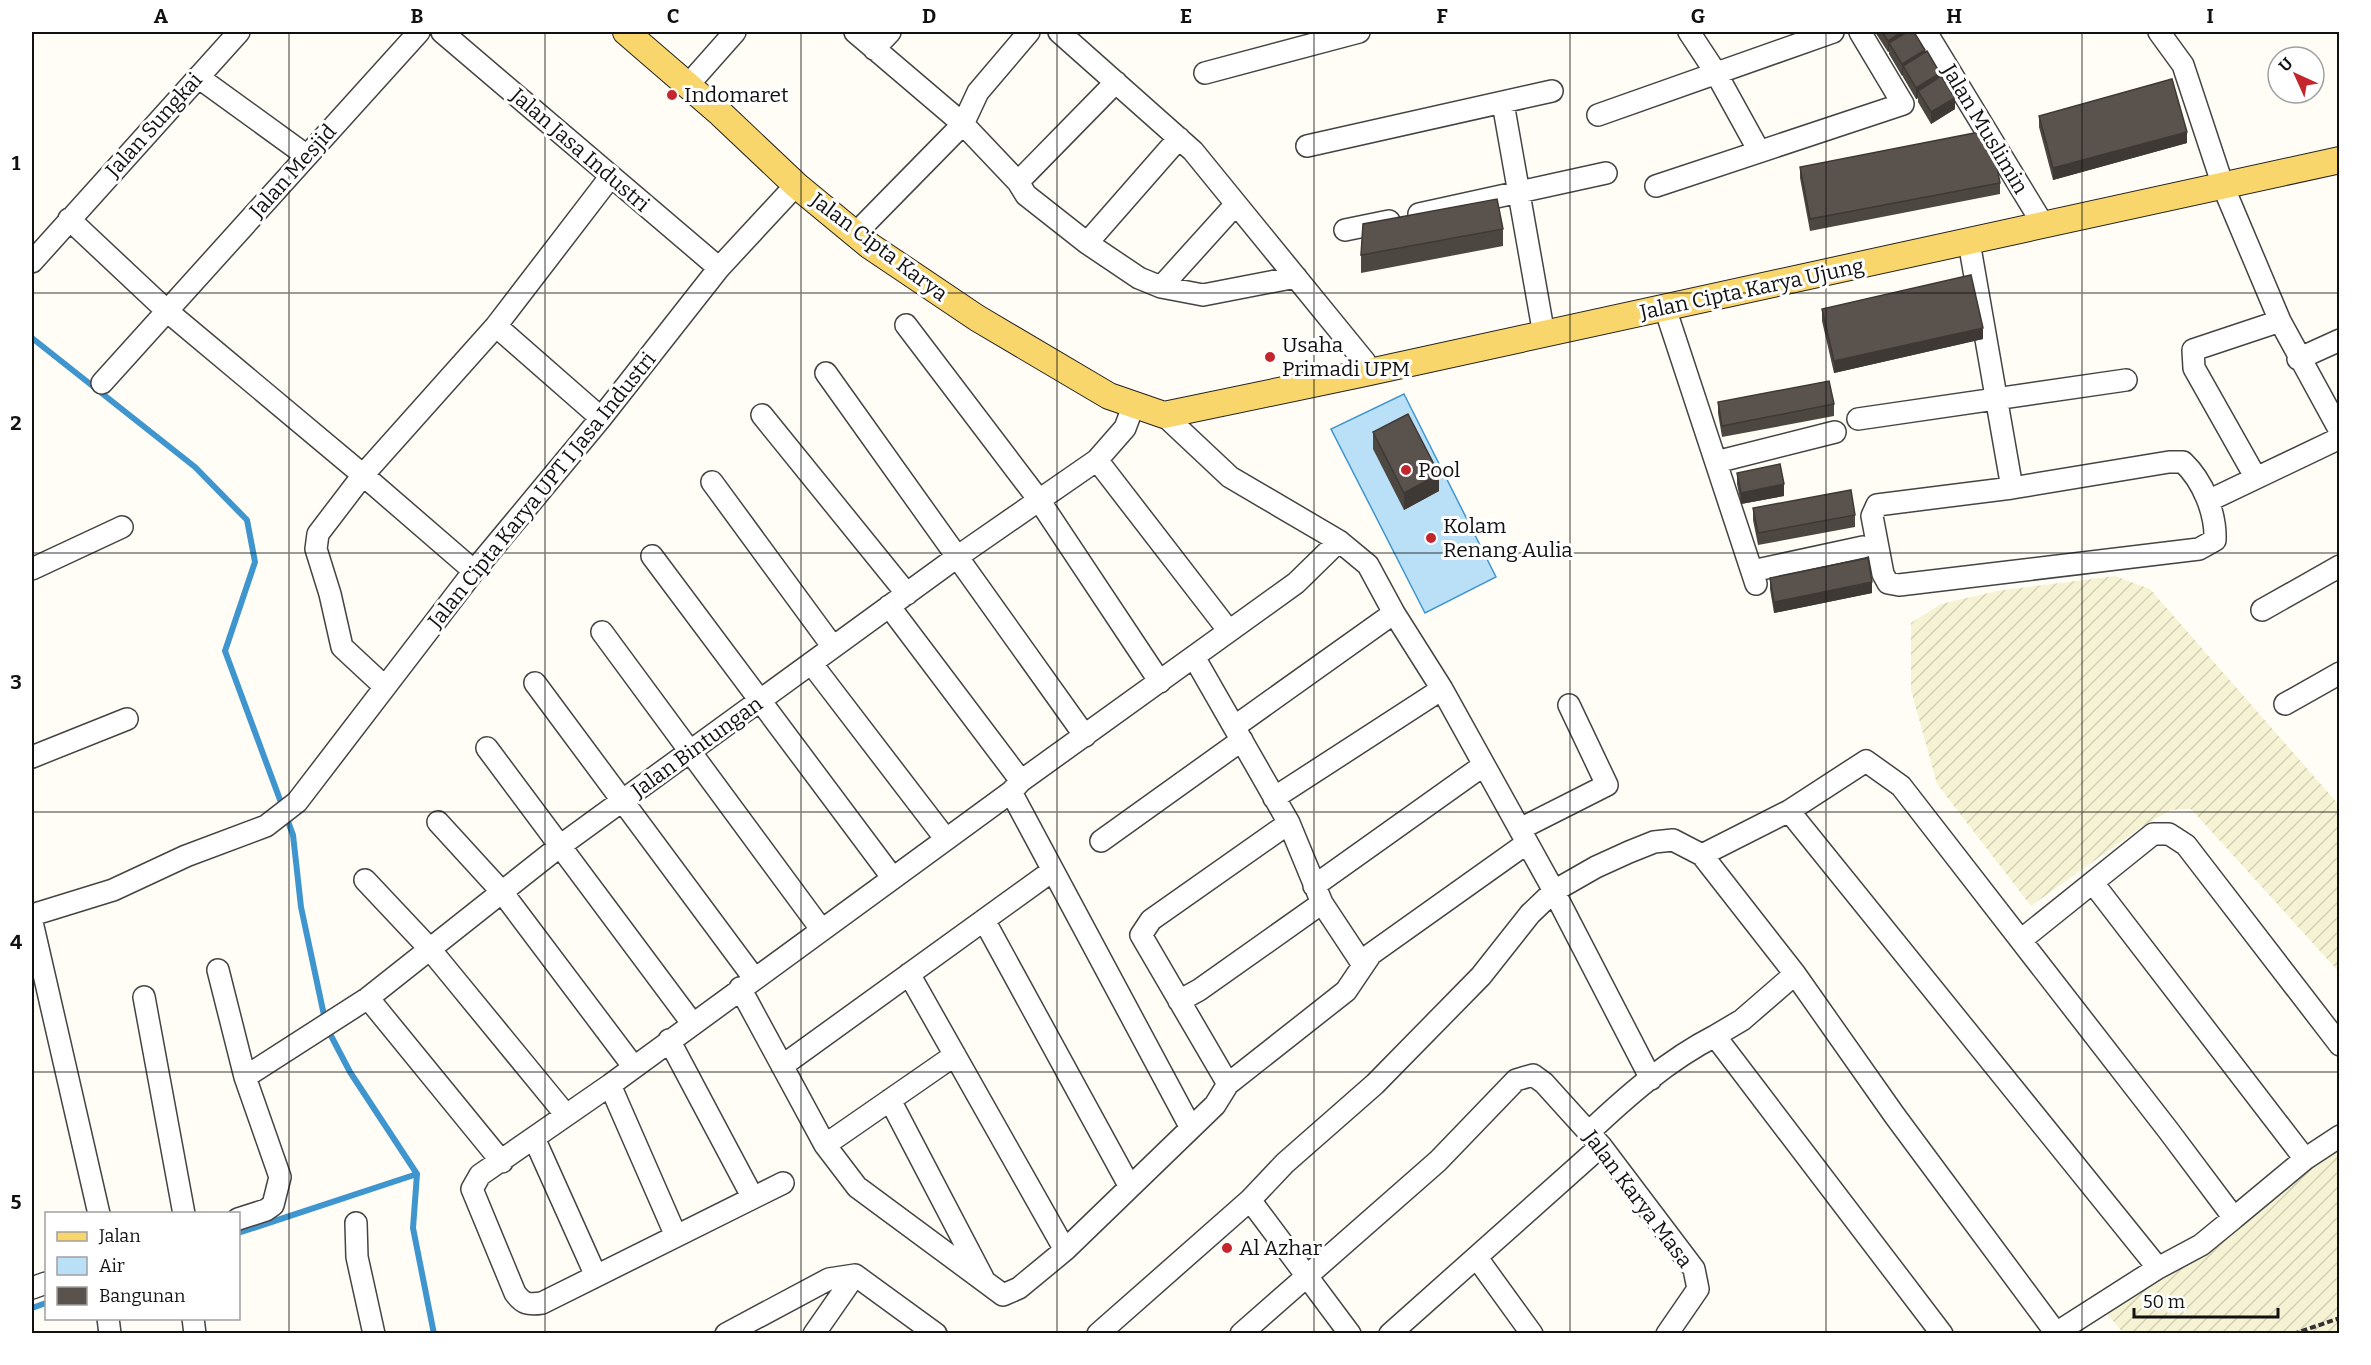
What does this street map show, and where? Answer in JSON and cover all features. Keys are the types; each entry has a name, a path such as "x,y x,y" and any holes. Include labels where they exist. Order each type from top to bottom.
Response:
{"main road":[{"name":"Jalan Cipta Karya","path":"626,32 688,85 796,185 870,246 984,322 1109,396 1164,415"},
{"name":"Jalan Cipta Karya Ujung","path":"1164,415 1544,335 2340,160"}],"street":[{"name":"Jalan Sungkai","path":"32,262 239,32"},
{"name":"Jalan Mesjid","path":"102,383 418,32"},
{"name":"Jalan Jasa Industri","path":"442,32 719,268"},
{"path":"688,85 735,32"},
{"path":"855,32 963,124 1018,182 1026,195 1087,243 1139,278 1161,288 1203,295 1296,277"},
{"path":"874,49 890,32"},
{"path":"856,233 963,124 978,92 1029,32"},
{"path":"1059,32 1193,151 1365,362"},
{"path":"1205,73 1313,37 1359,32"},
{"path":"1689,32 1716,73 1760,151"},
{"path":"1598,114 1833,32"},
{"path":"1656,186 1903,104 1860,32"},
{"name":"Jalan Muslimin","path":"1926,32 2044,226"},
{"path":"2159,32 2183,65 2223,186 2280,321 2298,359 2340,431"},
{"path":"198,77 307,156"},
{"path":"1018,182 1116,82"},
{"path":"1307,146 1552,91"},
{"path":"1503,103 1544,335"},
{"path":"1087,243 1179,138"},
{"path":"1346,230 1606,173"},
{"path":"385,687 342,647 330,594 316,549 318,534 363,475 496,326 611,176"},
{"name":"Jalan Cipta Karya UPT I Jasa Industri","path":"32,915 113,891 186,856 266,826 297,802 474,571 601,418 719,268 796,185"},
{"path":"1161,288 1236,204"},
{"path":"69,219 167,311 474,571"},
{"path":"1968,242 2012,488"},
{"path":"1665,308 1754,577 1863,547"},
{"path":"2256,478 2194,368 2193,350 2280,321"},
{"path":"906,325 1039,500 1160,682"},
{"path":"496,326 601,418"},
{"path":"2298,359 2340,340"},
{"path":"826,373 1086,736"},
{"path":"1858,419 2126,380"},
{"name":"Jalan Bintungan","path":"245,1077 368,998 560,846 957,557 1097,460 1125,428 1134,405"},
{"path":"762,415 898,600 1016,787 1052,871 1191,1128"},
{"path":"1164,415 1230,477 1339,541 1368,565 1394,613 1443,689 1554,891 1651,1079"},
{"path":"1716,462 1835,432"},
{"path":"2208,501 2340,438"},
{"path":"1097,460 1230,631"},
{"path":"2169,462 2183,462 2191,470 2208,501 2215,525 2215,540 2199,549 1899,585 1888,583 1883,574 1872,516 1877,505 2012,488 2169,462"},
{"path":"712,482 833,647"},
{"path":"32,569 122,527"},
{"path":"783,1183 542,1303 523,1303 515,1293 472,1189 480,1175 502,1162 610,1085 1296,583 1339,541"},
{"path":"652,556 892,877"},
{"path":"2262,610 2340,566"},
{"path":"1101,840 1394,613"},
{"path":"602,632 821,929"},
{"path":"1194,657 1289,823 1318,894 1363,965"},
{"path":"811,663 945,838"},
{"path":"2285,704 2340,674"},
{"path":"535,683 622,801 747,983 782,1066 825,1145 857,1187 1003,1295 1019,1288 1065,1250 1215,1105 1228,1084 1346,991 1371,954 1523,836 1607,785 1569,705"},
{"path":"1274,798 1443,689"},
{"path":"32,757 127,719"},
{"path":"487,748 692,1023"},
{"path":"1702,855 1789,811 1866,761 1901,786 2234,1218"},
{"path":"1179,1001 1484,765"},
{"path":"1789,811 2158,1268"},
{"path":"438,822 502,892 633,1066"},
{"path":"1228,1084 1141,935 1151,920 1289,823"},
{"path":"2021,940 2153,834 2169,834 2186,845 2340,1045"},
{"path":"1098,1334 1250,1200 1285,1163 1375,1084 1480,976 1530,914 1554,891 1596,867 1654,842 1673,840 1702,855 1795,974 1895,1116 2056,1333 2158,1268 2200,1245 2305,1159 2340,1136"},
{"path":"782,1066 1052,871"},
{"path":"365,880 429,948 566,1115"},
{"path":"2093,883 2305,1159"},
{"path":"984,920 1130,1187"},
{"path":"32,922 99,1212"},
{"path":"218,970 245,1077 280,1177 273,1205 266,1210 240,1218"},
{"path":"909,974 1065,1250"},
{"path":"1390,1334 1477,1258 1651,1079 1696,1045 1742,1020 1795,974"},
{"path":"144,997 184,1212"},
{"path":"368,998 502,1162"},
{"path":"1716,1036 1942,1334"},
{"path":"669,1040 753,1198"},
{"path":"825,1145 955,1055"},
{"name":"Jalan Karya Masa","path":"1308,1278 1438,1161 1516,1080 1533,1075 1544,1083 1594,1140 1694,1269 1698,1289 1666,1334"},
{"path":"610,1085 676,1236"},
{"path":"890,1100 985,1283"},
{"path":"534,1138 596,1276"},
{"path":"1250,1200 1350,1334"},
{"path":"356,1223 357,1257 374,1334"},
{"path":"1477,1258 1526,1331"},
{"path":"726,1334 829,1279 855,1275 928,1332"},
{"path":"814,1334 855,1275"},
{"path":"1241,1334 1308,1278"}],"path":[{"path":"2293,1334 2340,1318"}],"shaded area":[{"path":"2115,576 2150,589 2339,805 2339,972 2191,809 2171,810 2143,826 2031,906 1937,784 1911,690 1911,623 1941,604 1997,591"},
{"path":"2339,1139 2339,1333 2123,1333 2104,1310"}],"water":[{"name":"Kolam Renang Aulia","path":"1404,394 1496,577 1425,613 1331,429"}],"building":[{"path":"1882,32 1902,32 1888,41"},
{"path":"1907,32 1914,32 1925,50 1902,64 1889,43"},
{"path":"1927,51 1940,73 1916,88 1903,66"},
{"path":"1941,76 1955,98 1931,112 1918,91"},
{"path":"2172,79 2187,132 2053,168 2039,116"},
{"path":"1990,130 2000,183 1810,219 1800,167"},
{"path":"1497,199 1503,229 1361,255 1363,224"},
{"path":"1971,275 1983,328 1834,361 1822,309"},
{"path":"1829,381 1834,404 1722,426 1718,402"},
{"name":"Pool","path":"1408,414 1439,474 1404,493 1373,432"},
{"path":"1780,464 1784,484 1741,493 1737,473"},
{"path":"1851,490 1855,515 1758,533 1753,508"},
{"path":"1868,558 1872,582 1774,602 1770,578"}],"waterway":[{"path":"32,338 195,467 247,520 255,562 225,651 293,835 301,907 325,1020"},
{"path":"328,1030 350,1072 417,1174"},
{"path":"240,1232 417,1174 413,1228 434,1334"},
{"path":"32,1308 45,1303"}],"place":[{"name":"Indomaret","path":"672,95"},
{"name":"Usaha Primadi UPM","path":"1270,357"},
{"name":"Pool","path":"1406,470"},
{"name":"Kolam Renang Aulia","path":"1431,538"},
{"name":"Al Azhar","path":"1227,1248"}]}
